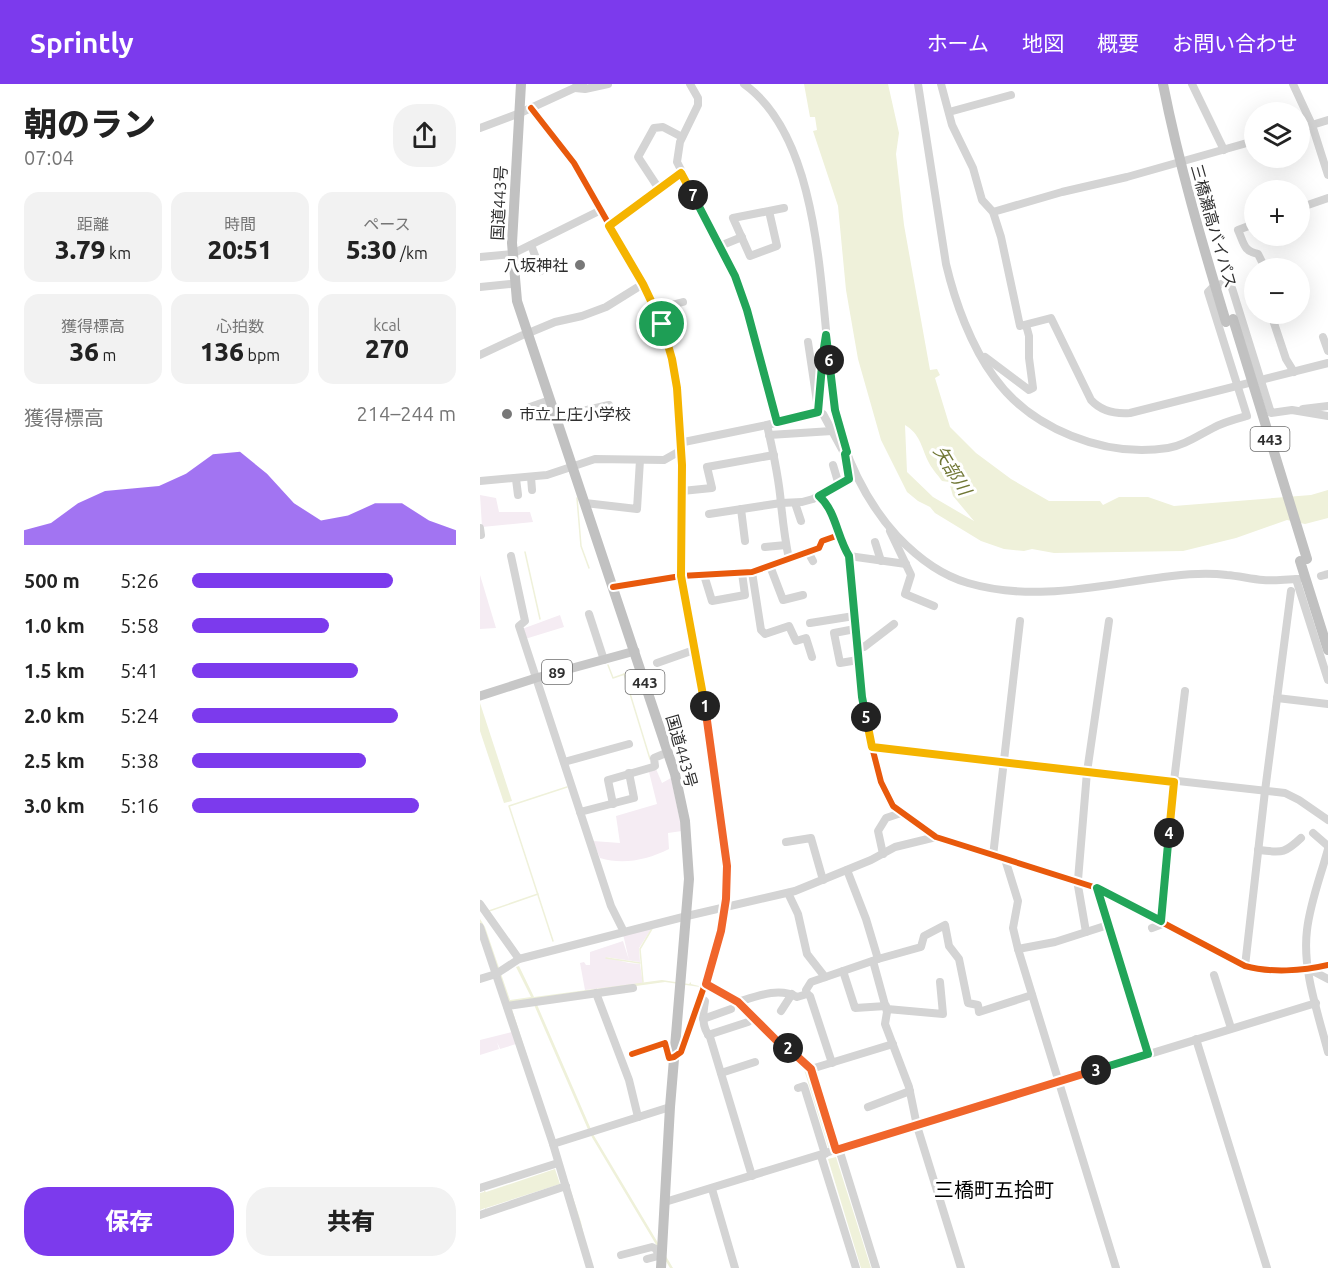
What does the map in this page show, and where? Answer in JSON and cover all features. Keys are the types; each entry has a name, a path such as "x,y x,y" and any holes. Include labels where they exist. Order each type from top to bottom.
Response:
{"highway":[{"name":"国道443号","path":"521,84 524,110 512,254 517,301 672,763 680,795 688,852 687,916 670,1107 661,1268"},
{"name":"三橋瀬高バイパス","path":"1162,84 1219,285 1304,560 1328,650"},
{"name":"三橋瀬高バイパス","path":"1168,84 1183,161"},
{"name":"三橋瀬高バイパス","path":"1304,560 1328,626"}],"main road":[{"name":"89","path":"480,696 635,651"}],"street":[{"path":"480,128 583,84"},
{"path":"570,88 585,89 608,84"},
{"path":"690,84 698,98 698,105 682,137 677,152 677,162 735,276 747,310 777,422"},
{"path":"709,514 795,503 819,496 849,479 846,453 835,410 816,241 804,183 790,146 775,117 761,99 744,84"},
{"path":"918,84 946,264 964,321 991,373 1002,387 1030,411 1048,424 1092,442 1134,450 1170,448 1183,444 1225,422 1247,416 1328,406"},
{"path":"941,84 952,125 973,168 982,200 993,212 1001,237 1020,326 1051,318 1091,400 1102,409 1130,413 1328,363"},
{"path":"1192,84 1224,150"},
{"path":"1293,84 1312,125 1328,175"},
{"path":"949,112 1011,96"},
{"path":"524,110 573,163 643,284 656,309 672,359 677,388 682,491 681,576 702,689 726,853 726,884 717,950 681,1052 669,1058 665,1043 632,1054"},
{"path":"1312,125 1328,120"},
{"path":"659,189 638,157 654,128 659,126 682,137"},
{"path":"993,212 1244,144"},
{"path":"609,226 681,173"},
{"path":"1310,204 1328,198"},
{"path":"769,211 777,246 750,256 733,218 784,208"},
{"path":"480,257 512,254 601,210"},
{"path":"1244,228 1238,230 1244,244"},
{"path":"720,246 742,237"},
{"path":"531,245 542,272"},
{"path":"1245,246 1247,251 1258,254 1260,258"},
{"path":"1247,416 1208,292 1226,282 1231,285 1271,412"},
{"path":"480,286 511,284"},
{"path":"480,355 555,322 582,316 606,307 643,284"},
{"path":"656,309 683,302"},
{"path":"1274,324 1286,359 1294,372"},
{"path":"981,354 1029,390 1033,388 1026,325"},
{"path":"818,410 826,335"},
{"path":"1323,337 1328,351"},
{"path":"808,342 818,410 823,414 846,453 864,489 887,525 906,564 911,575 905,594 934,606"},
{"path":"530,407 550,400"},
{"path":"556,417 609,405"},
{"path":"480,481 547,475 595,459 664,460 679,447 818,410"},
{"path":"1292,410 1328,416"},
{"path":"767,425 774,455 789,559"},
{"path":"770,435 832,431"},
{"path":"682,491 712,488 707,466 774,455"},
{"path":"585,503 637,509 640,460"},
{"path":"833,465 839,485"},
{"path":"531,477 532,490"},
{"path":"516,479 518,495"},
{"path":"819,496 825,501 849,556 862,697 881,782 893,806 936,837 1097,888 1245,966 1268,970 1328,965"},
{"path":"795,503 801,521"},
{"path":"741,509 745,541"},
{"path":"887,525 907,546 942,573 968,583 1006,590 1033,592 1079,590 1172,576 1213,574 1264,580 1298,579 1328,680"},
{"path":"613,587 681,576 752,572 819,548 822,541 838,535"},
{"path":"875,542 881,561"},
{"path":"765,548 786,545"},
{"path":"808,552 813,561"},
{"path":"510,556 525,621 519,626 611,906 624,932"},
{"path":"849,556 906,564"},
{"path":"770,566 783,600 803,595"},
{"path":"752,572 762,630 765,634 789,626 796,641 806,638 812,657"},
{"path":"704,575 711,601 745,596 742,573"},
{"path":"1245,966 1291,591"},
{"path":"589,614 604,660"},
{"path":"810,623 854,616"},
{"path":"993,856 1020,621"},
{"path":"1086,932 1077,880 1087,772 1109,621"},
{"path":"857,648 864,647 894,624"},
{"path":"855,629 834,633 840,663 858,660"},
{"path":"657,663 694,650"},
{"path":"1163,922 1174,782 1185,691"},
{"path":"1277,698 1328,704"},
{"path":"564,762 629,744"},
{"path":"872,747 1265,791 1292,796 1328,820"},
{"path":"613,804 608,780 653,767 655,766 654,758 666,753"},
{"path":"580,812 634,798 629,773"},
{"path":"883,854 878,831 886,819 901,813"},
{"path":"1313,833 1328,848 1307,925 1308,968 1316,1003 1324,1018 1328,1052"},
{"path":"480,979 496,974 519,959 788,893 847,870 895,847 936,837"},
{"path":"786,842 811,838 823,880"},
{"path":"1258,850 1283,852 1301,838"},
{"path":"1005,859 1018,901 1013,928 1018,949 1116,1268"},
{"path":"847,870 866,919 886,1008 885,1024 910,1091 917,1126 961,1268"},
{"path":"1097,888 1148,1054"},
{"path":"788,893 798,914 807,954 825,977"},
{"path":"480,904 519,959"},
{"path":"1152,928 1163,922"},
{"path":"832,1063 810,996 807,994 806,990 811,982 921,947 924,936 945,924 949,946 959,959 968,1003 978,1005 980,1012 1032,995"},
{"path":"1018,949 1055,942 1108,925"},
{"path":"480,927 553,1144 590,1268"},
{"path":"1308,968 1328,979"},
{"path":"843,971 855,1008 886,1008 943,1014 940,982"},
{"path":"1214,975 1231,1029"},
{"path":"706,984 738,1002 776,1040 811,1069 876,1268"},
{"path":"507,1006 633,988"},
{"path":"596,993 630,1080 638,1117"},
{"path":"738,1002 767,993 797,996 807,994"},
{"path":"781,1011 792,994"},
{"path":"701,998 705,1001 703,1019 752,1176"},
{"path":"665,1202 1316,1003"},
{"path":"703,1019 732,1010"},
{"path":"708,1035 748,1022"},
{"path":"1196,1039 1267,1268"},
{"path":"811,1069 893,1044"},
{"path":"721,1073 755,1062"},
{"path":"798,1088 804,1086 856,1268"},
{"path":"868,1107 910,1091"},
{"path":"553,1144 670,1107"},
{"path":"480,1188 558,1163"},
{"path":"480,1215 566,1186"},
{"path":"712,1189 735,1268"},
{"path":"621,1255 652,1247 660,1255 647,1259"}],"shaded area":[{"path":"480,495 496,498 499,512 530,512 533,522 482,527"},
{"path":"480,575 496,628 480,629"},
{"path":"560,615 564,627 525,639 522,629"},
{"path":"656,769 662,783 671,778 682,831 668,833 669,849 652,856 626,861 600,858 593,841 620,843 616,816 657,804 649,772"},
{"path":"652,928 639,948 640,962 605,957 640,964 643,984 585,990 580,963 590,965 590,952 623,941 629,960 623,934"},
{"path":"512,1032 516,1044 500,1049 497,1042 499,1049 480,1055 480,1040"}],"water":[{"name":"矢部川","path":"804,84 888,84 899,133 896,154 904,225 930,370 937,369 940,375 935,378 950,427 976,453 1011,479 1049,501 1100,501 1103,505 1119,497 1148,497 1174,506 1311,495 1328,490 1328,518 1305,524 1287,520 1236,538 1183,551 1054,553 1032,549 1024,551 1004,549 981,541 918,501 907,492 881,440 858,359 846,290 838,206 813,131 817,130 815,117 810,117","holes":["905,425 920,441 931,466 942,481 949,482 953,496 974,521 933,497 907,472"]},
{"path":"480,703 512,801 504,803 480,731"},
{"path":"480,919 485,927 510,1000 531,997 516,967 519,966 534,997 662,980 689,984 691,982 691,984 707,988 665,982 535,1000 593,1134 673,1268 670,1268 590,1134 532,1000 510,1003 585,1240 480,925"},
{"path":"836,1157 871,1268 861,1268 828,1159"},
{"path":"555,1169 560,1184 486,1208 486,1211 485,1208 480,1210 480,1193 484,1190 486,1192"}],"waterway":[{"path":"577,498 581,546 589,568"},
{"path":"525,552 540,619"},
{"path":"608,665 613,678 636,670"},
{"path":"624,674 650,759"},
{"path":"553,941 509,806 567,787"},
{"path":"489,911 538,894"},
{"path":"643,982 640,949 653,927"},
{"path":"606,958 640,963"},
{"path":"728,1001 748,1017"},
{"path":"780,1047 805,1070 829,1147"}],"cycle path":[{"path":"531,108 574,163 643,284 661,324 672,359 677,388 682,465 681,576 702,689 727,866 726,899 717,950 681,1052 669,1058 665,1043 632,1054"},
{"path":"613,587 681,576 752,572 819,548 822,541 839,535 849,556 862,697 881,782 893,806 936,837 1097,888 1245,966 1265,970 1286,970 1328,965"}],"place":[{"name":"八坂神社","path":"580,265"},
{"name":"市立上庄小学校","path":"507,414"}],"district":[{"name":"三橋町五拾町","path":"994,1189"}],"route":[{"path":"681,173 735,276 747,310 777,422 818,412 826,335 835,410 847,452 845,454 849,479 819,496 825,501 849,556 862,697 872,747 1174,782 1161,921 1097,888 1148,1054 836,1150 811,1069 776,1040 738,1002 706,984 721,931 726,899 727,866 702,689 681,576 682,465 677,388 662,324 643,284 609,226 681,173"}]}
